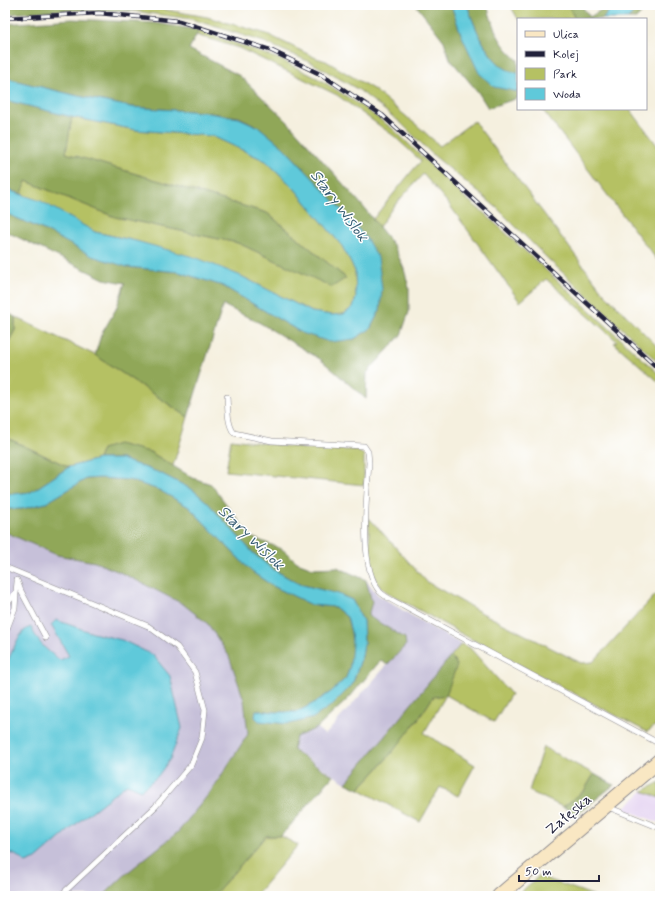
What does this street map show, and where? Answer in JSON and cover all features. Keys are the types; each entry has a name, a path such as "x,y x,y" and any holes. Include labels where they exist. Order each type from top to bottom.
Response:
{"street":[{"name":"Załęska","path":"499,896 660,760"}],"lane":[{"path":"227,397 229,416 234,433 272,441 364,446 368,452 369,463 366,540 367,555 372,580 381,592 417,614 660,744"},
{"path":"5,562 16,571 17,580 15,608 5,634"},
{"path":"5,567 148,626 177,646 195,672 205,710 202,738 191,765 155,807 60,896"},
{"path":"17,580 21,591 46,638"},
{"path":"5,607 16,592"},
{"path":"607,806 660,828"}],"shaded area":[{"path":"5,509 242,597 248,734 212,790 178,832 127,873 103,896 5,896"},
{"path":"366,580 378,595 461,644 346,783 293,749 296,737 317,728 325,735 406,645 405,638 368,616 372,602"},
{"path":"643,791 660,798 660,823 623,809"}],"green space":[{"path":"5,5 138,5 133,11 53,11 5,15"},
{"path":"138,5 207,17 267,34 316,58 326,61 373,89 440,146 474,121 603,292 660,349 660,364 545,256 496,207 432,154 401,123 359,90 314,64 264,42 191,19 133,11"},
{"path":"416,5 451,5 461,34 514,91 517,91 517,98 488,108 478,92 450,59 444,41"},
{"path":"467,5 487,5 501,41 517,59 517,73 508,70 499,64 485,46 474,24"},
{"path":"510,5 568,5 574,18 517,18"},
{"path":"568,5 581,5 590,17 604,8 611,8 604,18 574,18"},
{"path":"638,5 649,5 637,18 629,18"},
{"path":"72,19 155,23 199,30 189,49 240,76 289,123 361,204 394,246 404,269 409,288 409,312 401,335 367,373 366,399 320,359 260,323 223,305 188,417 95,355 101,335 116,309 125,283 104,279 5,231 5,213 127,267 179,272 223,286 302,333 354,339 370,329 380,310 366,238 326,192 283,147 259,127 239,117 203,112 131,107 5,78 5,24"},
{"path":"199,30 279,59 319,79 360,105 393,129 464,197 485,214 660,375 660,383 614,343 617,341 546,279 520,302 448,203 423,174 393,207 379,227 373,219 421,161 394,136 337,95 239,48 196,35"},
{"path":"5,100 72,117 66,153 267,213 346,278 332,287 238,243 115,217 26,181 22,194 5,189"},
{"path":"543,110 631,110 660,149 660,264"},
{"path":"72,117 136,130 212,136 266,161 294,188 342,246 355,271 356,297 353,307 344,314 332,315 312,312 241,276 136,241 95,232 22,194 26,181 115,217 238,243 295,269 346,278 267,213 65,153"},
{"path":"5,311 15,317 15,330 5,349"},
{"path":"15,317 95,355 188,417 173,466 150,452 102,449 98,459 69,467 5,437 5,349 15,330"},
{"path":"5,437 69,467 31,492 13,494 5,493"},
{"path":"231,439 309,449 356,450 364,455 364,485 226,471"},
{"path":"118,444 150,452 193,478 211,484 251,537 282,549 297,562 313,568 337,567 366,580 372,602 368,616 405,638 406,645 387,665 381,660 349,698 317,728 296,737 293,750 333,776 281,836 266,836 213,896 103,896 127,873 178,832 212,790 248,734 244,700 229,656 208,624 183,604 124,574 95,562 57,555 5,532 5,509 22,509 46,503 86,479 100,478 129,480 159,490 189,507 252,572 273,586 312,605 335,607 347,617 353,644 350,666 346,678 331,692 297,712 256,710 289,724 352,685 362,656 364,643 363,621 352,600 338,594 299,584 271,568 253,553 207,502 193,490 160,473 121,459 98,459 102,449"},
{"path":"369,518 427,582 482,613 581,663 593,662 660,590 660,722 647,732 460,633 386,591 378,584 373,571 370,552"},
{"path":"461,644 470,648 511,694 494,722 446,695 424,733 475,765 458,796 440,787 420,822 359,789 378,769 418,720 457,665 451,656"},
{"path":"451,656 457,665 446,695 433,697 398,745 359,789 346,783"},
{"path":"543,747 594,774 584,791 563,807 529,791"},
{"path":"594,774 614,785 577,814 563,807 584,791"},
{"path":"660,782 660,798 643,791"},
{"path":"266,836 281,836 298,845 255,896 213,896"},
{"path":"539,876 595,896 516,896"}],"water":[{"path":"451,5 467,5 479,35 492,56 499,64 508,70 517,73 517,91 494,87 479,73 461,34"},
{"path":"613,5 638,5 629,18 604,18"},
{"path":"5,78 131,107 203,112 239,118 259,127 283,147 326,192 366,238 378,258 382,289 380,310 370,329 354,339 330,342 302,333 223,286 179,272 127,267 92,256 44,230 5,213 5,189 41,201 95,232 136,241 197,258 241,276 312,312 332,315 344,314 353,307 356,298 355,271 342,246 294,188 266,161 212,136 136,130 72,117 5,100"},
{"path":"98,459 121,459 160,473 193,490 207,502 253,553 271,568 299,584 338,594 352,600 363,621 364,643 362,656 352,685 332,705 313,718 289,724 259,721 255,717 256,710 297,712 331,692 346,678 350,666 352,644 351,632 347,617 335,607 312,605 273,586 252,572 189,507 159,490 129,480 100,478 86,479 46,503 22,509 5,509 5,493 13,494 31,492 69,467"},
{"path":"56,620 93,633 122,640 153,655 170,676 182,728 170,759 158,776 141,790 127,784 82,819 36,859 26,863 14,854 5,854 5,666 19,637 26,629 31,627 37,638 46,649 60,660 69,656 51,625"}],"railway":[{"path":"5,18 99,13 179,21 270,50 322,75 382,115 660,370"}],"water label":[{"name":"Stary Wislok","path":"339,206"},
{"name":"Stary Wislok","path":"251,538"}]}
